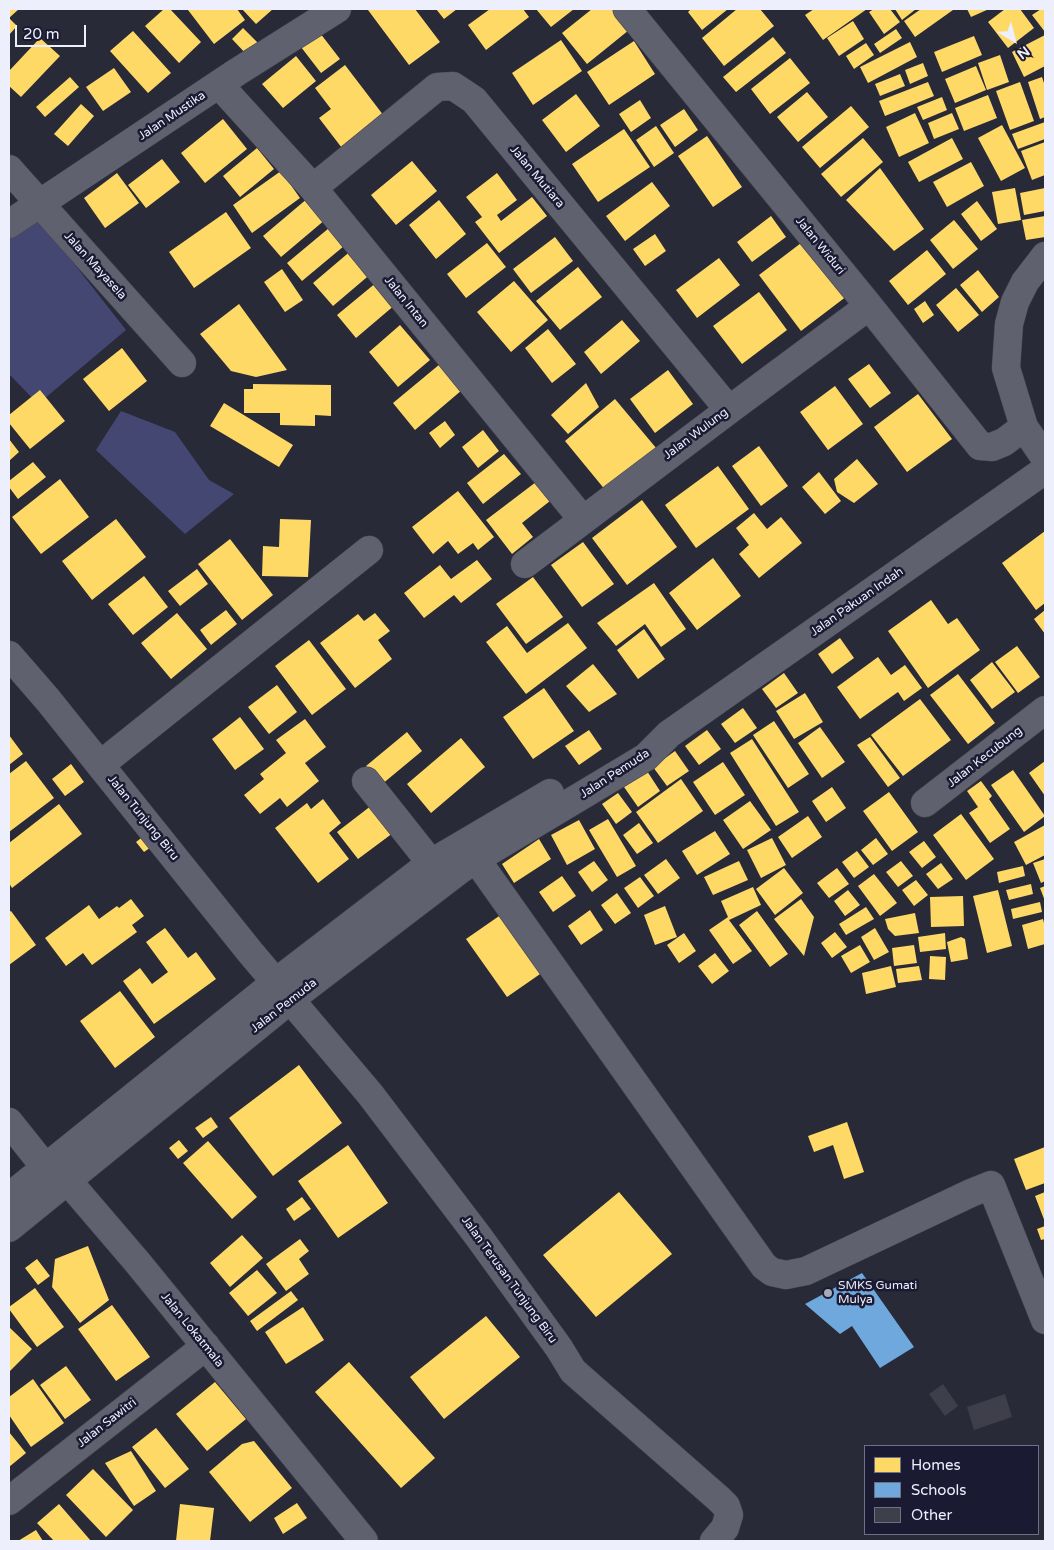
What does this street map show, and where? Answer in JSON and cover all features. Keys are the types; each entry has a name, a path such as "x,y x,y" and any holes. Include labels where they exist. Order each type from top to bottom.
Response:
{"street":[{"name":"Jalan Mustika","path":"9,224 337,9"},
{"name":"Jalan Widuri","path":"627,9 869,306 980,446 992,447 1004,442 1024,427"},
{"name":"Jalan Mutiara","path":"313,188 437,87 453,86 474,100 729,410"},
{"name":"Jalan Intan","path":"223,89 313,188 583,520"},
{"name":"Jalan Mayasela","path":"9,169 182,363"},
{"path":"1045,256 1020,292 1009,324 1006,368 1024,427 1045,458"},
{"name":"Jalan Wulung","path":"525,564 869,306"},
{"name":"Jalan Pakuan Indah","path":"669,734 1045,470"},
{"path":"100,765 369,550"},
{"name":"Jalan Tunjung Biru","path":"9,656 48,700 283,991"},
{"name":"Jalan Kecubung","path":"925,803 1045,710"},
{"name":"Jalan Pemuda","path":"283,991 476,859 646,757 669,734"},
{"name":"Jalan Pemuda","path":"9,1228 56,1174 283,991 431,863 488,828 637,744 669,734"},
{"path":"366,781 431,863"},
{"path":"476,859 764,1266 772,1272 786,1275 806,1271 991,1186 1045,1320"},
{"name":"Jalan Terusan Tunjung Biru","path":"283,991 370,1094 478,1236 574,1371 726,1506 728,1515 725,1528 714,1541"},
{"name":"Jalan Lokatmala","path":"11,1124 138,1263 364,1541"},
{"name":"Jalan Pemuda","path":"9,1197 56,1174"},
{"name":"Jalan Sawitri","path":"9,1501 206,1346"}],"shaded area":[{"path":"32,210 126,330 38,404 9,374 9,226"},
{"path":"121,411 175,432 209,480 234,494 185,534 96,450"}],"building: Homes":[{"path":"9,9 19,9 9,18"},
{"path":"164,9 170,9 201,42 179,63 145,26"},
{"path":"237,9 245,20 214,44 188,10"},
{"path":"242,9 273,9 256,24"},
{"path":"415,9 440,42 409,65 368,10"},
{"path":"436,9 457,9 444,19"},
{"path":"490,9 523,9 529,17 486,50 468,25"},
{"path":"536,9 574,9 551,27"},
{"path":"592,9 612,9 629,30 587,64 562,33"},
{"path":"691,9 728,9 702,30 688,12"},
{"path":"737,9 760,9 774,26 724,66 702,38"},
{"path":"814,9 867,9 823,40 805,15"},
{"path":"874,9 890,9 900,22 884,34 869,12"},
{"path":"895,9 916,9 902,20"},
{"path":"921,9 953,10 915,37 904,21"},
{"path":"967,9 989,9 971,17"},
{"path":"1005,9 1020,9 1034,28 1008,48 988,22"},
{"path":"1041,9 1045,9 1045,32 1032,15"},
{"path":"9,18 17,26 9,35"},
{"path":"853,21 864,39 839,56 827,38"},
{"path":"243,28 260,45 248,56 232,39"},
{"path":"896,29 902,38 880,53 874,44"},
{"path":"133,31 171,73 148,93 110,51"},
{"path":"320,33 340,59 321,73 301,47"},
{"path":"1045,35 1045,66 1024,77 1012,52"},
{"path":"974,36 982,55 942,72 934,52"},
{"path":"773,37 786,53 736,92 723,77"},
{"path":"40,38 60,56 21,97 9,86 9,71"},
{"path":"561,40 582,71 533,105 512,73"},
{"path":"634,41 655,74 609,105 587,72"},
{"path":"910,42 917,57 868,83 860,67"},
{"path":"866,43 874,55 854,69 846,56"},
{"path":"1000,55 1009,82 987,90 978,63"},
{"path":"296,56 316,81 283,108 262,84"},
{"path":"790,58 810,83 770,114 751,89"},
{"path":"923,63 928,76 910,84 905,70"},
{"path":"345,65 387,120 345,152 319,118 331,109 315,88"},
{"path":"976,66 986,90 955,103 945,79"},
{"path":"114,68 131,92 103,111 86,87"},
{"path":"900,74 905,86 880,96 875,84"},
{"path":"70,77 79,87 45,117 36,107"},
{"path":"1042,77 1045,86 1045,117 1040,119 1028,82"},
{"path":"928,82 934,96 885,116 879,101"},
{"path":"1020,82 1034,121 1010,130 996,91"},
{"path":"807,92 828,117 798,142 777,117"},
{"path":"576,94 600,126 566,152 542,120"},
{"path":"988,95 997,118 964,131 955,108"},
{"path":"942,97 947,110 923,120 917,107"},
{"path":"640,100 651,118 631,132 619,114"},
{"path":"81,104 94,116 68,146 54,134"},
{"path":"851,106 869,127 820,168 802,147"},
{"path":"684,109 698,130 675,147 660,125"},
{"path":"915,113 929,143 899,157 886,127"},
{"path":"952,113 959,129 934,139 928,123"},
{"path":"223,119 247,149 205,183 181,153"},
{"path":"1045,122 1045,139 1018,149 1012,134"},
{"path":"1002,125 1025,168 1001,181 978,138"},
{"path":"656,126 674,153 654,167 636,140"},
{"path":"624,129 650,167 598,202 572,164"},
{"path":"707,136 742,187 713,207 678,156"},
{"path":"863,138 883,162 841,197 821,174"},
{"path":"952,138 963,159 919,182 908,162"},
{"path":"1045,142 1045,175 1032,180 1021,151"},
{"path":"257,148 274,169 240,197 223,176"},
{"path":"162,159 180,182 146,208 128,185"},
{"path":"412,161 437,191 396,225 371,195"},
{"path":"971,162 984,186 947,207 933,182"},
{"path":"880,168 924,229 894,251 846,200"},
{"path":"281,171 300,198 252,233 233,205"},
{"path":"117,173 139,203 105,228 84,198"},
{"path":"497,173 517,200 497,215 501,221 532,197 547,216 499,253 475,222 482,217 466,197"},
{"path":"652,182 670,206 625,241 606,216"},
{"path":"1015,188 1021,220 998,224 992,192"},
{"path":"1045,188 1045,211 1024,215 1020,193"},
{"path":"308,198 326,219 281,257 263,236"},
{"path":"439,200 466,234 436,259 409,225"},
{"path":"977,201 997,229 981,241 961,214"},
{"path":"226,212 251,248 194,288 169,252"},
{"path":"771,216 786,237 752,262 737,242"},
{"path":"1045,216 1045,237 1026,240 1022,220"},
{"path":"954,220 978,249 953,269 930,240"},
{"path":"335,223 350,241 302,281 287,263"},
{"path":"655,234 666,251 645,266 633,249"},
{"path":"555,237 573,261 531,293 513,269"},
{"path":"805,240 847,296 801,331 759,275"},
{"path":"487,243 506,267 466,298 447,274"},
{"path":"353,249 373,272 333,306 313,283"},
{"path":"927,250 946,274 908,305 889,281"},
{"path":"719,258 740,285 697,318 676,290"},
{"path":"578,267 602,297 560,330 536,301"},
{"path":"282,269 303,300 285,312 264,282"},
{"path":"978,270 999,297 982,312 960,285"},
{"path":"514,281 548,320 511,352 477,312"},
{"path":"377,282 396,304 356,338 337,315"},
{"path":"956,288 979,315 958,332 936,305"},
{"path":"759,292 787,330 742,364 713,326"},
{"path":"925,301 934,315 923,323 914,309"},
{"path":"239,304 287,370 256,377 231,371 200,334"},
{"path":"622,320 640,341 601,374 584,352"},
{"path":"400,325 430,360 398,387 369,352"},
{"path":"548,329 576,364 552,383 525,348"},
{"path":"122,348 147,381 109,411 83,379"},
{"path":"440,364 462,390 415,430 393,403"},
{"path":"869,364 891,393 870,408 848,379"},
{"path":"668,370 693,404 655,433 630,399"},
{"path":"586,383 599,407 568,434 551,415"},
{"path":"253,384 331,385 331,416 315,415 315,426 280,425 280,413 244,413 244,389 253,389"},
{"path":"835,386 863,424 828,450 800,412"},
{"path":"40,390 65,421 30,449 9,423 9,415"},
{"path":"918,394 952,439 907,472 874,427"},
{"path":"615,399 662,455 611,497 565,441"},
{"path":"224,403 293,445 279,467 210,426"},
{"path":"445,421 455,435 440,448 429,433"},
{"path":"483,430 499,451 478,468 462,447"},
{"path":"9,439 19,452 9,461"},
{"path":"759,446 788,486 761,506 732,466"},
{"path":"504,454 521,474 483,504 467,483"},
{"path":"857,459 878,484 854,503 837,492 834,479"},
{"path":"33,462 46,477 18,499 9,487 9,481"},
{"path":"718,466 749,509 696,548 665,505"},
{"path":"819,472 841,501 825,514 802,487"},
{"path":"60,479 89,517 41,554 12,517"},
{"path":"536,482 550,501 522,523 533,537 512,554 486,520"},
{"path":"458,491 494,537 478,550 473,543 458,554 448,541 433,554 412,527"},
{"path":"642,500 677,547 627,585 592,538"},
{"path":"754,513 767,529 781,517 802,543 759,578 739,554 749,545 736,528"},
{"path":"116,519 146,557 92,600 62,561"},
{"path":"280,519 311,520 308,577 262,576 263,546 279,547"},
{"path":"1045,531 1045,603 1036,610 1002,563"},
{"path":"230,539 273,595 242,620 198,564"},
{"path":"583,542 614,584 582,607 551,565"},
{"path":"713,558 741,596 697,630 669,593"},
{"path":"477,560 492,579 461,603 454,595 424,618 404,593 440,565 451,579"},
{"path":"197,569 208,584 180,606 168,591"},
{"path":"144,576 168,607 133,635 108,604"},
{"path":"533,577 563,617 526,644 496,604"},
{"path":"654,583 686,629 661,647 645,624 616,646 597,623"},
{"path":"931,600 948,624 957,618 980,650 928,688 888,631"},
{"path":"226,610 237,624 211,645 200,630"},
{"path":"1045,610 1045,634 1034,619"},
{"path":"177,613 207,649 171,679 141,643"},
{"path":"375,613 390,631 378,640 392,659 355,688 320,643 358,614 364,621"},
{"path":"568,623 587,648 526,694 486,642 507,626 527,653"},
{"path":"644,629 665,659 638,679 617,650"},
{"path":"840,638 854,658 832,674 818,654"},
{"path":"309,640 346,689 312,715 275,666"},
{"path":"1017,646 1040,677 1018,693 995,662"},
{"path":"878,657 891,675 905,665 922,688 904,701 898,692 860,719 837,687"},
{"path":"992,662 1015,692 992,709 970,680"},
{"path":"593,664 617,694 589,712 566,686"},
{"path":"784,673 798,693 776,708 762,689"},
{"path":"958,674 995,723 968,744 930,695"},
{"path":"277,685 297,712 269,734 248,707"},
{"path":"544,688 574,731 533,759 503,717"},
{"path":"805,693 823,722 794,739 776,711"},
{"path":"920,699 951,740 903,776 871,735"},
{"path":"743,708 757,728 735,743 721,724"},
{"path":"240,717 264,749 235,770 212,739"},
{"path":"305,719 326,747 305,763 319,781 287,807 280,798 260,814 244,795 264,779 260,774 286,753 276,740"},
{"path":"774,721 809,774 788,788 753,735"},
{"path":"820,727 845,762 822,778 798,743"},
{"path":"589,730 602,749 579,765 565,746"},
{"path":"707,730 721,749 699,765 685,746"},
{"path":"407,732 422,751 381,785 366,766"},
{"path":"9,735 23,754 9,765"},
{"path":"870,737 900,778 888,787 857,745"},
{"path":"461,738 485,767 431,813 407,784"},
{"path":"752,739 799,812 776,826 730,753"},
{"path":"675,751 689,771 667,786 653,767"},
{"path":"26,761 54,798 9,832 9,774"},
{"path":"1045,761 1045,796 1029,773"},
{"path":"723,762 745,795 715,815 693,782"},
{"path":"71,764 84,782 65,796 52,779"},
{"path":"1013,770 1045,816 1024,832 991,785"},
{"path":"647,771 660,791 638,807 624,787"},
{"path":"681,779 703,811 658,843 636,812"},
{"path":"981,781 992,796 989,799 1010,829 990,843 969,813 978,807 967,791"},
{"path":"832,787 846,808 826,822 812,801"},
{"path":"889,792 918,832 892,851 863,811"},
{"path":"618,793 632,812 616,824 602,804"},
{"path":"323,799 341,823 329,833 349,859 318,883 275,828 307,803 311,809"},
{"path":"750,801 771,830 743,849 723,820"},
{"path":"376,802 397,830 358,859 337,832"},
{"path":"59,804 82,834 12,888 9,883 9,843"},
{"path":"961,814 994,859 966,880 933,835"},
{"path":"808,816 822,837 792,858 778,837"},
{"path":"608,819 636,866 617,877 589,830"},
{"path":"579,820 595,849 567,865 551,835"},
{"path":"639,823 653,843 637,854 623,835"},
{"path":"1045,825 1045,855 1026,865 1014,842"},
{"path":"715,831 730,854 697,875 682,851"},
{"path":"149,832 157,843 144,852 136,842"},
{"path":"772,838 786,865 761,878 747,850"},
{"path":"876,838 888,854 873,865 861,850"},
{"path":"539,839 551,859 514,883 502,864"},
{"path":"924,841 936,857 922,868 909,852"},
{"path":"857,851 869,867 854,878 842,862"},
{"path":"666,859 680,878 658,894 644,875"},
{"path":"1045,859 1045,881 1041,883 1033,863"},
{"path":"594,861 608,880 592,892 578,872"},
{"path":"739,861 748,880 713,895 704,877"},
{"path":"901,861 913,876 898,887 886,872"},
{"path":"941,863 953,879 938,889 926,874"},
{"path":"1023,866 1025,876 999,883 997,872"},
{"path":"784,868 803,893 775,915 756,889"},
{"path":"837,868 849,884 829,898 817,883"},
{"path":"874,874 897,903 880,916 858,886"},
{"path":"562,876 576,896 553,912 539,892"},
{"path":"640,877 654,896 638,908 624,888"},
{"path":"916,880 928,895 914,906 902,890"},
{"path":"1031,884 1033,894 1009,900 1006,890"},
{"path":"1045,886 1045,901 1040,888"},
{"path":"753,887 761,905 729,920 752,951 733,964 709,930 728,917 721,901"},
{"path":"848,890 860,905 845,916 834,901"},
{"path":"998,890 1012,946 987,953 973,896"},
{"path":"617,893 631,913 615,924 601,905"},
{"path":"963,896 964,926 931,927 930,897"},
{"path":"131,899 144,916 132,925 137,932 92,965 83,953 66,966 45,938 89,905 99,919"},
{"path":"801,899 814,917 804,956 774,919"},
{"path":"1040,902 1042,912 1013,919 1011,909"},
{"path":"665,906 677,937 655,945 644,915"},
{"path":"866,907 874,919 846,935 839,924"},
{"path":"590,910 603,930 581,945 568,926"},
{"path":"11,911 36,945 9,965 9,912"},
{"path":"757,911 788,954 770,967 739,925"},
{"path":"915,913 919,933 895,936 888,929 885,919"},
{"path":"502,914 543,972 507,997 466,939"},
{"path":"1043,919 1045,944 1028,949 1022,925"},
{"path":"165,928 188,958 196,952 216,979 154,1024 123,981 140,968 152,984 168,972 146,942"},
{"path":"875,928 889,952 874,960 861,937"},
{"path":"835,932 847,947 832,958 821,943"},
{"path":"684,933 696,951 679,963 667,945"},
{"path":"945,933 946,949 920,952 918,937"},
{"path":"961,937 965,939 968,959 951,962 947,942"},
{"path":"860,945 870,962 851,973 841,956"},
{"path":"914,945 917,963 894,966 892,948"},
{"path":"715,953 729,971 712,984 698,966"},
{"path":"930,956 946,957 945,980 929,979"},
{"path":"891,966 896,987 866,994 862,973"},
{"path":"919,966 922,980 898,983 896,969"},
{"path":"120,991 155,1037 115,1068 80,1021"},
{"path":"299,1065 342,1123 273,1176 229,1118"},
{"path":"211,1117 218,1127 203,1138 195,1128"},
{"path":"847,1122 864,1172 844,1179 833,1145 814,1152 808,1136"},
{"path":"179,1140 188,1151 178,1159 169,1148"},
{"path":"208,1141 257,1197 232,1219 183,1163"},
{"path":"348,1145 388,1203 338,1238 298,1181"},
{"path":"1045,1147 1045,1183 1026,1190 1014,1159"},
{"path":"619,1192 672,1254 596,1317 543,1255"},
{"path":"1045,1192 1045,1222 1035,1196"},
{"path":"302,1197 311,1209 294,1221 286,1209"},
{"path":"1045,1226 1045,1239 1041,1240 1037,1229"},
{"path":"242,1235 263,1258 230,1287 210,1263"},
{"path":"300,1239 309,1251 299,1259 309,1274 286,1291 266,1264"},
{"path":"88,1246 109,1300 80,1323 52,1287 55,1259"},
{"path":"37,1259 50,1276 38,1285 25,1268"},
{"path":"257,1270 277,1293 248,1316 229,1293"},
{"path":"35,1288 64,1327 37,1347 9,1309 9,1307"},
{"path":"291,1291 298,1300 257,1331 250,1321"},
{"path":"112,1305 150,1357 116,1381 78,1329"},
{"path":"303,1307 324,1340 286,1364 265,1332"},
{"path":"486,1316 520,1357 444,1419 410,1377"},
{"path":"9,1327 32,1349 9,1372"},
{"path":"349,1362 435,1458 401,1488 315,1392"},
{"path":"66,1366 91,1400 65,1419 40,1385"},
{"path":"33,1379 64,1423 31,1447 9,1415 9,1397"},
{"path":"215,1382 246,1419 207,1451 176,1414"},
{"path":"156,1428 189,1469 165,1488 132,1447"},
{"path":"9,1432 26,1453 9,1467"},
{"path":"254,1441 292,1488 250,1522 209,1472 242,1444"},
{"path":"131,1451 156,1491 134,1506 105,1463"},
{"path":"93,1469 133,1510 106,1537 66,1495"},
{"path":"297,1503 307,1518 283,1534 274,1518"},
{"path":"59,1504 91,1541 54,1541 37,1523"},
{"path":"180,1504 214,1508 210,1541 176,1541"},
{"path":"36,1530 43,1541 18,1541"}],"building: Schools":[{"path":"862,1273 914,1347 880,1368 852,1326 840,1334 805,1304"}],"building: Other":[{"path":"943,1384 958,1406 945,1416 929,1394"},
{"path":"1005,1394 1012,1417 974,1430 967,1407"}],"place":[{"name":"SMKS Gumati Mulya","path":"828,1293"}]}
